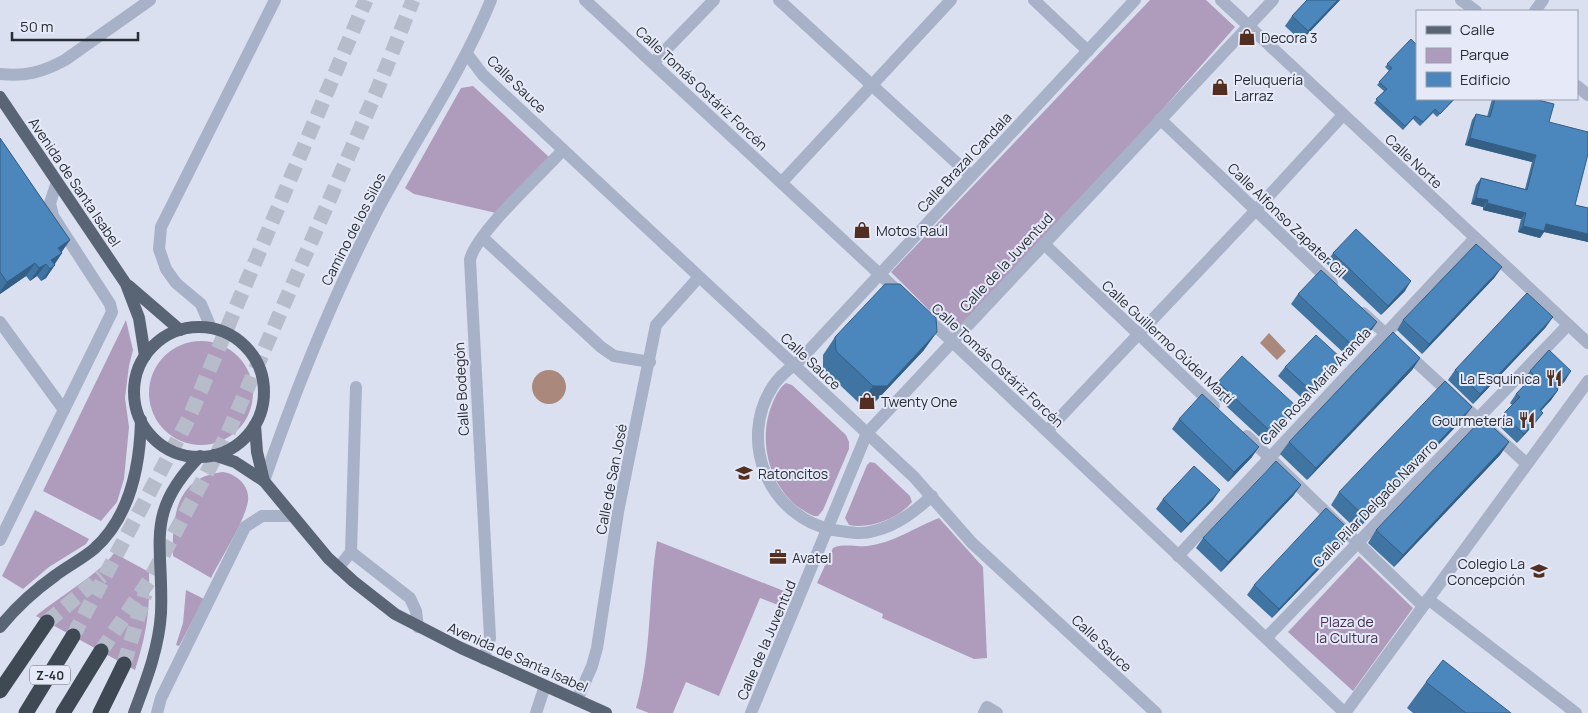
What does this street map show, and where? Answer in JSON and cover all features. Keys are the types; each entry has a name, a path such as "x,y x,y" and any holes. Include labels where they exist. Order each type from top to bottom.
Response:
{"highway":[{"path":"0,691 47,622"},
{"name":"Z-40","path":"26,713 73,636"},
{"name":"Z-40","path":"63,713 101,651"},
{"path":"100,713 124,664"}],"main road":[{"name":"Avenida de Santa Isabel","path":"0,97 126,284 139,318 145,356"},
{"name":"Avenida de Santa Isabel","path":"126,284 180,330"},
{"path":"211,328 234,337 252,354 259,365 264,384 264,402 255,426 238,444 214,455 187,455 165,446 147,430 136,407 135,387 139,368 145,356 157,343 180,330 211,328"},
{"path":"0,627 18,606 37,589 81,558 107,535 129,495 139,456 141,420"},
{"name":"Avenida de Santa Isabel","path":"255,426 256,452 264,481"},
{"name":"Avenida de Santa Isabel","path":"214,455 235,462 264,481 338,568 395,614 484,659 606,713"},
{"path":"134,713 147,677 158,635 161,595 158,540 162,516 177,481 200,456"}],"street":[{"path":"0,74 25,75 51,68 150,0"},
{"path":"211,328 201,304 176,283 166,269 159,249 161,227 275,0"},
{"name":"Camino de los Silos","path":"264,481 333,301 378,208 467,54 491,0"},
{"name":"Calle Tomás Ostáriz Forcén","path":"585,0 880,273 1345,713"},
{"path":"653,63 714,0"},
{"path":"779,0 971,176"},
{"path":"782,182 951,0"},
{"path":"1034,0 1088,51"},
{"name":"Calle Brazal Candala","path":"932,496 903,519 873,532 857,534 828,529 805,521 786,506 769,483 760,456 760,419 766,400 777,380 880,273 1135,0"},
{"name":"Calle Norte","path":"1221,0 1588,343"},
{"name":"Calle de la Juventud","path":"751,713 868,433 1273,0"},
{"path":"1461,0 1475,10"},
{"name":"Calle Sauce","path":"467,54 483,74 563,150 868,433 932,496 972,543 1156,713"},
{"path":"1578,87 1588,95"},
{"path":"1047,431 1255,212 1343,115"},
{"name":"Calle Alfonso Zapater Gil","path":"1160,119 1341,293"},
{"name":"Calle Bodegón","path":"484,659 490,638 470,263 473,252 483,238 563,150"},
{"path":"0,540 112,312 110,304 53,216 50,202 57,182"},
{"path":"483,238 601,347 614,356 650,362"},
{"name":"Calle Rosa María Aranda","path":"1178,556 1384,333 1475,238"},
{"name":"Calle Guillermo Gúdel Martí","path":"1044,244 1137,335 1225,417"},
{"name":"Calle de San José","path":"577,700 596,653 618,512 658,321 699,277"},
{"path":"1356,306 1527,464"},
{"path":"0,322 64,410"},
{"name":"Calle Pilar Delgado Navarro","path":"1266,638 1568,325"},
{"path":"1345,713 1588,381"},
{"path":"338,568 351,552 356,387"},
{"path":"1240,430 1270,457 1357,544 1426,603 1576,713"},
{"path":"156,713 161,698 245,526 262,516 293,516"},
{"path":"351,552 410,598 416,611 418,627"},
{"path":"536,713 546,686"}],"green space":[{"path":"1150,0 1206,0 1235,27 1044,244 952,333 891,272"},
{"path":"473,86 549,157 496,213 414,194 405,188 461,88"},
{"path":"126,320 133,350 125,398 129,427 124,479 117,502 101,521 43,491"},
{"path":"201,341 221,345 230,350 244,364 249,373 253,393 249,413 244,422 230,436 221,441 201,445 181,441 172,436 158,422 153,413 149,393 153,373 158,364 172,350 181,345"},
{"path":"786,383 792,385 846,435 849,442 849,449 823,510 818,516 801,509 780,488 773,475 769,460 766,446 768,416 777,394"},
{"path":"870,462 875,463 910,496 912,502 899,513 883,521 866,525 849,525 845,518 867,465"},
{"path":"223,472 233,475 241,481 247,490 248,501 238,529 211,578 173,556 174,527 176,513 186,490 207,475"},
{"path":"35,510 89,539 86,544 49,567 23,589 2,576"},
{"path":"939,518 983,567 987,658 974,659 882,618 883,614 817,583 833,548 886,542"},
{"path":"657,541 789,593 783,607 760,598 719,696 686,682 673,713 649,713 636,708 645,667"},
{"path":"114,553 149,572 147,621 135,670 36,616 99,569"},
{"name":"Plaza de la Cultura","path":"1359,556 1413,608 1353,691 1288,632"},
{"path":"186,590 204,599 179,646 176,645 183,623"}],"shaded area":[{"path":"1269,333 1286,351 1277,360 1260,343"},
{"path":"549,370 561,375 566,387 561,399 549,404 537,399 532,387 537,375"}],"building":[{"path":"1307,0 1338,0 1308,31 1292,16"},
{"path":"1411,39 1416,44 1416,100 1453,100 1440,114 1435,109 1423,122 1415,116 1405,126 1376,99 1387,89 1379,82 1392,68 1387,64"},
{"path":"1495,100 1538,100 1554,104 1549,122 1588,132 1588,154 1575,205 1588,208 1588,234 1546,224 1544,231 1523,226 1526,213 1487,203 1488,200 1476,198 1481,178 1527,190 1536,155 1470,138 1476,114 1490,117"},
{"path":"0,138 70,240 58,248 62,253 51,260 55,265 50,269 46,264 39,268 35,263 7,282 0,272"},
{"path":"1356,229 1411,281 1388,306 1333,253"},
{"path":"1476,244 1502,267 1429,344 1403,320"},
{"path":"1321,270 1377,322 1354,347 1298,294"},
{"path":"885,284 900,284 936,318 937,332 887,386 873,386 836,351 835,337"},
{"path":"1527,293 1553,317 1480,394 1455,370"},
{"path":"1393,332 1420,358 1316,468 1289,442"},
{"path":"1316,335 1342,359 1311,391 1285,367"},
{"path":"1549,350 1571,371 1556,388 1558,390 1540,410 1543,413 1524,434 1503,414 1520,397 1516,394 1534,375 1530,371"},
{"path":"1242,356 1296,406 1271,432 1218,382"},
{"path":"1445,381 1472,407 1366,518 1339,492"},
{"path":"1202,394 1259,447 1234,472 1179,419"},
{"path":"1483,418 1509,442 1403,555 1376,530"},
{"path":"1276,461 1301,485 1228,562 1203,538"},
{"path":"1194,466 1220,490 1188,524 1163,499"},
{"path":"1326,508 1352,532 1279,609 1254,585"},
{"path":"1443,660 1511,713 1466,713 1426,682"}],"tunnel":[{"path":"73,636 189,418 366,0"},
{"path":"101,651 149,581 227,435 378,88 413,0"},
{"path":"47,622 102,576"},
{"path":"124,664 145,594"}],"place":[{"name":"Decora 3","path":"1247,37"},
{"name":"Peluquería Larraz","path":"1220,87"},
{"name":"Motos Raúl","path":"862,230"},
{"name":"La Esquinica","path":"1554,378"},
{"name":"Twenty One","path":"867,401"},
{"name":"Gourmetería","path":"1527,420"},
{"name":"Ratoncitos","path":"744,473"},
{"name":"Avatel","path":"778,557"},
{"name":"Colegio La Concepción","path":"1539,571"}]}
